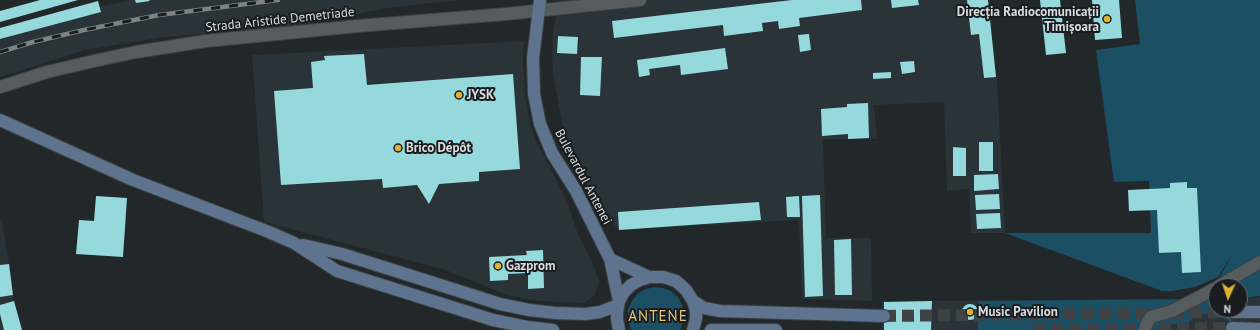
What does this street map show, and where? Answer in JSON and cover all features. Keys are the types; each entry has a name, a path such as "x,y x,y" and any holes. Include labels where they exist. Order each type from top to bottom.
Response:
{"street":[{"name":"Strada Aristide Demetriade","path":"0,87 47,72 101,59 200,42 539,6 640,0"},
{"name":"Bulevardul Antenei","path":"539,6 533,58 536,109 540,124 552,153 576,191 610,259 619,303 616,319 619,330"},
{"path":"0,120 133,180 294,243 337,271 492,320 527,327 553,330"},
{"path":"294,243 342,254 493,302 529,310 555,313 586,314 600,312 619,303 624,292 631,285 649,277 663,277 676,281 686,290 693,301 696,310 696,319 693,330"},
{"path":"610,259 649,277"},
{"path":"1233,278 1260,262"},
{"path":"1145,330 1151,317 1172,311 1208,292"},
{"path":"693,301 704,308 720,311 884,316"},
{"path":"1248,312 1260,312"},
{"path":"1232,328 1260,329"},
{"path":"711,330 776,330"}],"shaded area":[{"path":"131,0 460,0 387,8 297,26 164,37 85,50 0,77 0,33 56,16"},
{"path":"559,0 987,0 997,79 1005,233 971,233 969,189 947,191 944,102 874,105 877,139 823,139 826,238 871,238 872,301 802,299 799,220 619,230 602,212 569,149 563,127 553,75 552,55 553,33"},
{"path":"1135,0 1260,0 1260,296 1248,297 1248,278 1219,278 1233,253 1218,277 1208,278 1208,281 1195,287 1172,291 1162,291 1005,233 1151,233 1149,181 1114,182 1096,50 1140,44"},
{"path":"524,41 523,58 525,94 530,124 536,141 567,201 578,234 592,262 599,281 595,295 585,303 537,301 507,295 446,270 264,222 252,55"},
{"path":"0,220 2,221 14,301 22,330 0,330"},
{"path":"1208,286 1208,314 1193,318 1188,323 1171,324 1157,330 978,330 979,301 1184,299"},
{"path":"655,287 671,291 678,297 684,313 680,330 631,329 628,319 628,310 632,301 638,293"},
{"path":"1260,297 1260,330 882,330 882,301 1208,299 1208,318 1248,318 1248,298"},
{"path":"1225,318 1232,318 1232,323"}],"building":[{"path":"40,0 78,0 0,22 0,11"},
{"path":"135,0 149,0 150,1 136,3"},
{"path":"792,0 861,0 862,10 799,18 800,26 779,29 778,21 762,23 763,31 724,36 723,25 614,38 612,21"},
{"path":"891,0 918,0 919,5 892,8"},
{"path":"967,0 988,0 996,77 984,78 979,34 971,35"},
{"path":"1040,0 1060,0 1066,53 1046,55"},
{"name":"Direcția Radiocomunicații Timișoara","path":"1092,0 1119,0 1122,38 1095,40"},
{"path":"98,1 101,12 0,39 0,28"},
{"path":"809,34 811,50 800,52 798,35"},
{"path":"558,36 578,37 577,54 557,53"},
{"path":"725,48 728,69 681,75 680,65 649,69 650,75 639,77 637,60"},
{"name":"Brico Dépôt","path":"364,54 367,85 513,74 520,169 479,172 479,181 439,184 429,204 417,185 383,188 382,179 281,185 274,91 313,88 311,62 325,60 324,56"},
{"path":"581,57 602,57 600,96 580,95"},
{"path":"914,61 915,72 902,74 900,62"},
{"path":"891,72 891,78 873,79 873,73"},
{"path":"868,103 869,138 848,139 848,134 822,136 821,109 847,107 847,104"},
{"path":"979,142 993,142 993,171 979,171"},
{"path":"953,147 966,148 966,176 953,176"},
{"path":"998,174 999,189 974,191 974,175"},
{"path":"1187,182 1187,188 1197,188 1201,272 1182,273 1181,252 1159,253 1157,210 1129,211 1128,190 1170,188 1170,183"},
{"path":"999,194 1000,209 976,210 975,195"},
{"path":"820,195 823,296 805,297 802,196"},
{"path":"96,196 127,198 123,257 76,254 79,220 94,221"},
{"path":"799,196 800,217 787,217 786,197"},
{"path":"759,202 761,220 619,230 618,212"},
{"path":"1000,213 1001,228 977,229 976,214"},
{"path":"851,239 852,295 835,295 834,240"},
{"path":"543,250 544,288 528,289 528,273 508,274 508,280 490,281 489,257 527,255 526,251"},
{"path":"9,264 13,295 0,297 0,265"},
{"path":"14,301 22,330 4,330 0,314 0,305"},
{"path":"932,301 931,330 884,330 884,302"},
{"name":"Music Pavilion","path":"970,304 976,306 978,312 976,318 970,320 964,318 962,312 964,306"}],"tunnel":[{"path":"884,316 1208,312"},
{"path":"1033,330 1232,328"}],"railway":[{"path":"0,52 33,42 84,30 159,15 278,0"}],"place":[{"name":"Direcția Radiocomunicații Timișoara","path":"1107,19"},
{"name":"JYSK","path":"459,95"},
{"name":"Brico Dépôt","path":"398,148"},
{"name":"Gazprom","path":"498,266"},
{"name":"Music Pavilion","path":"970,312"}],"district":[{"name":"ANTENE","path":"658,317"}]}
